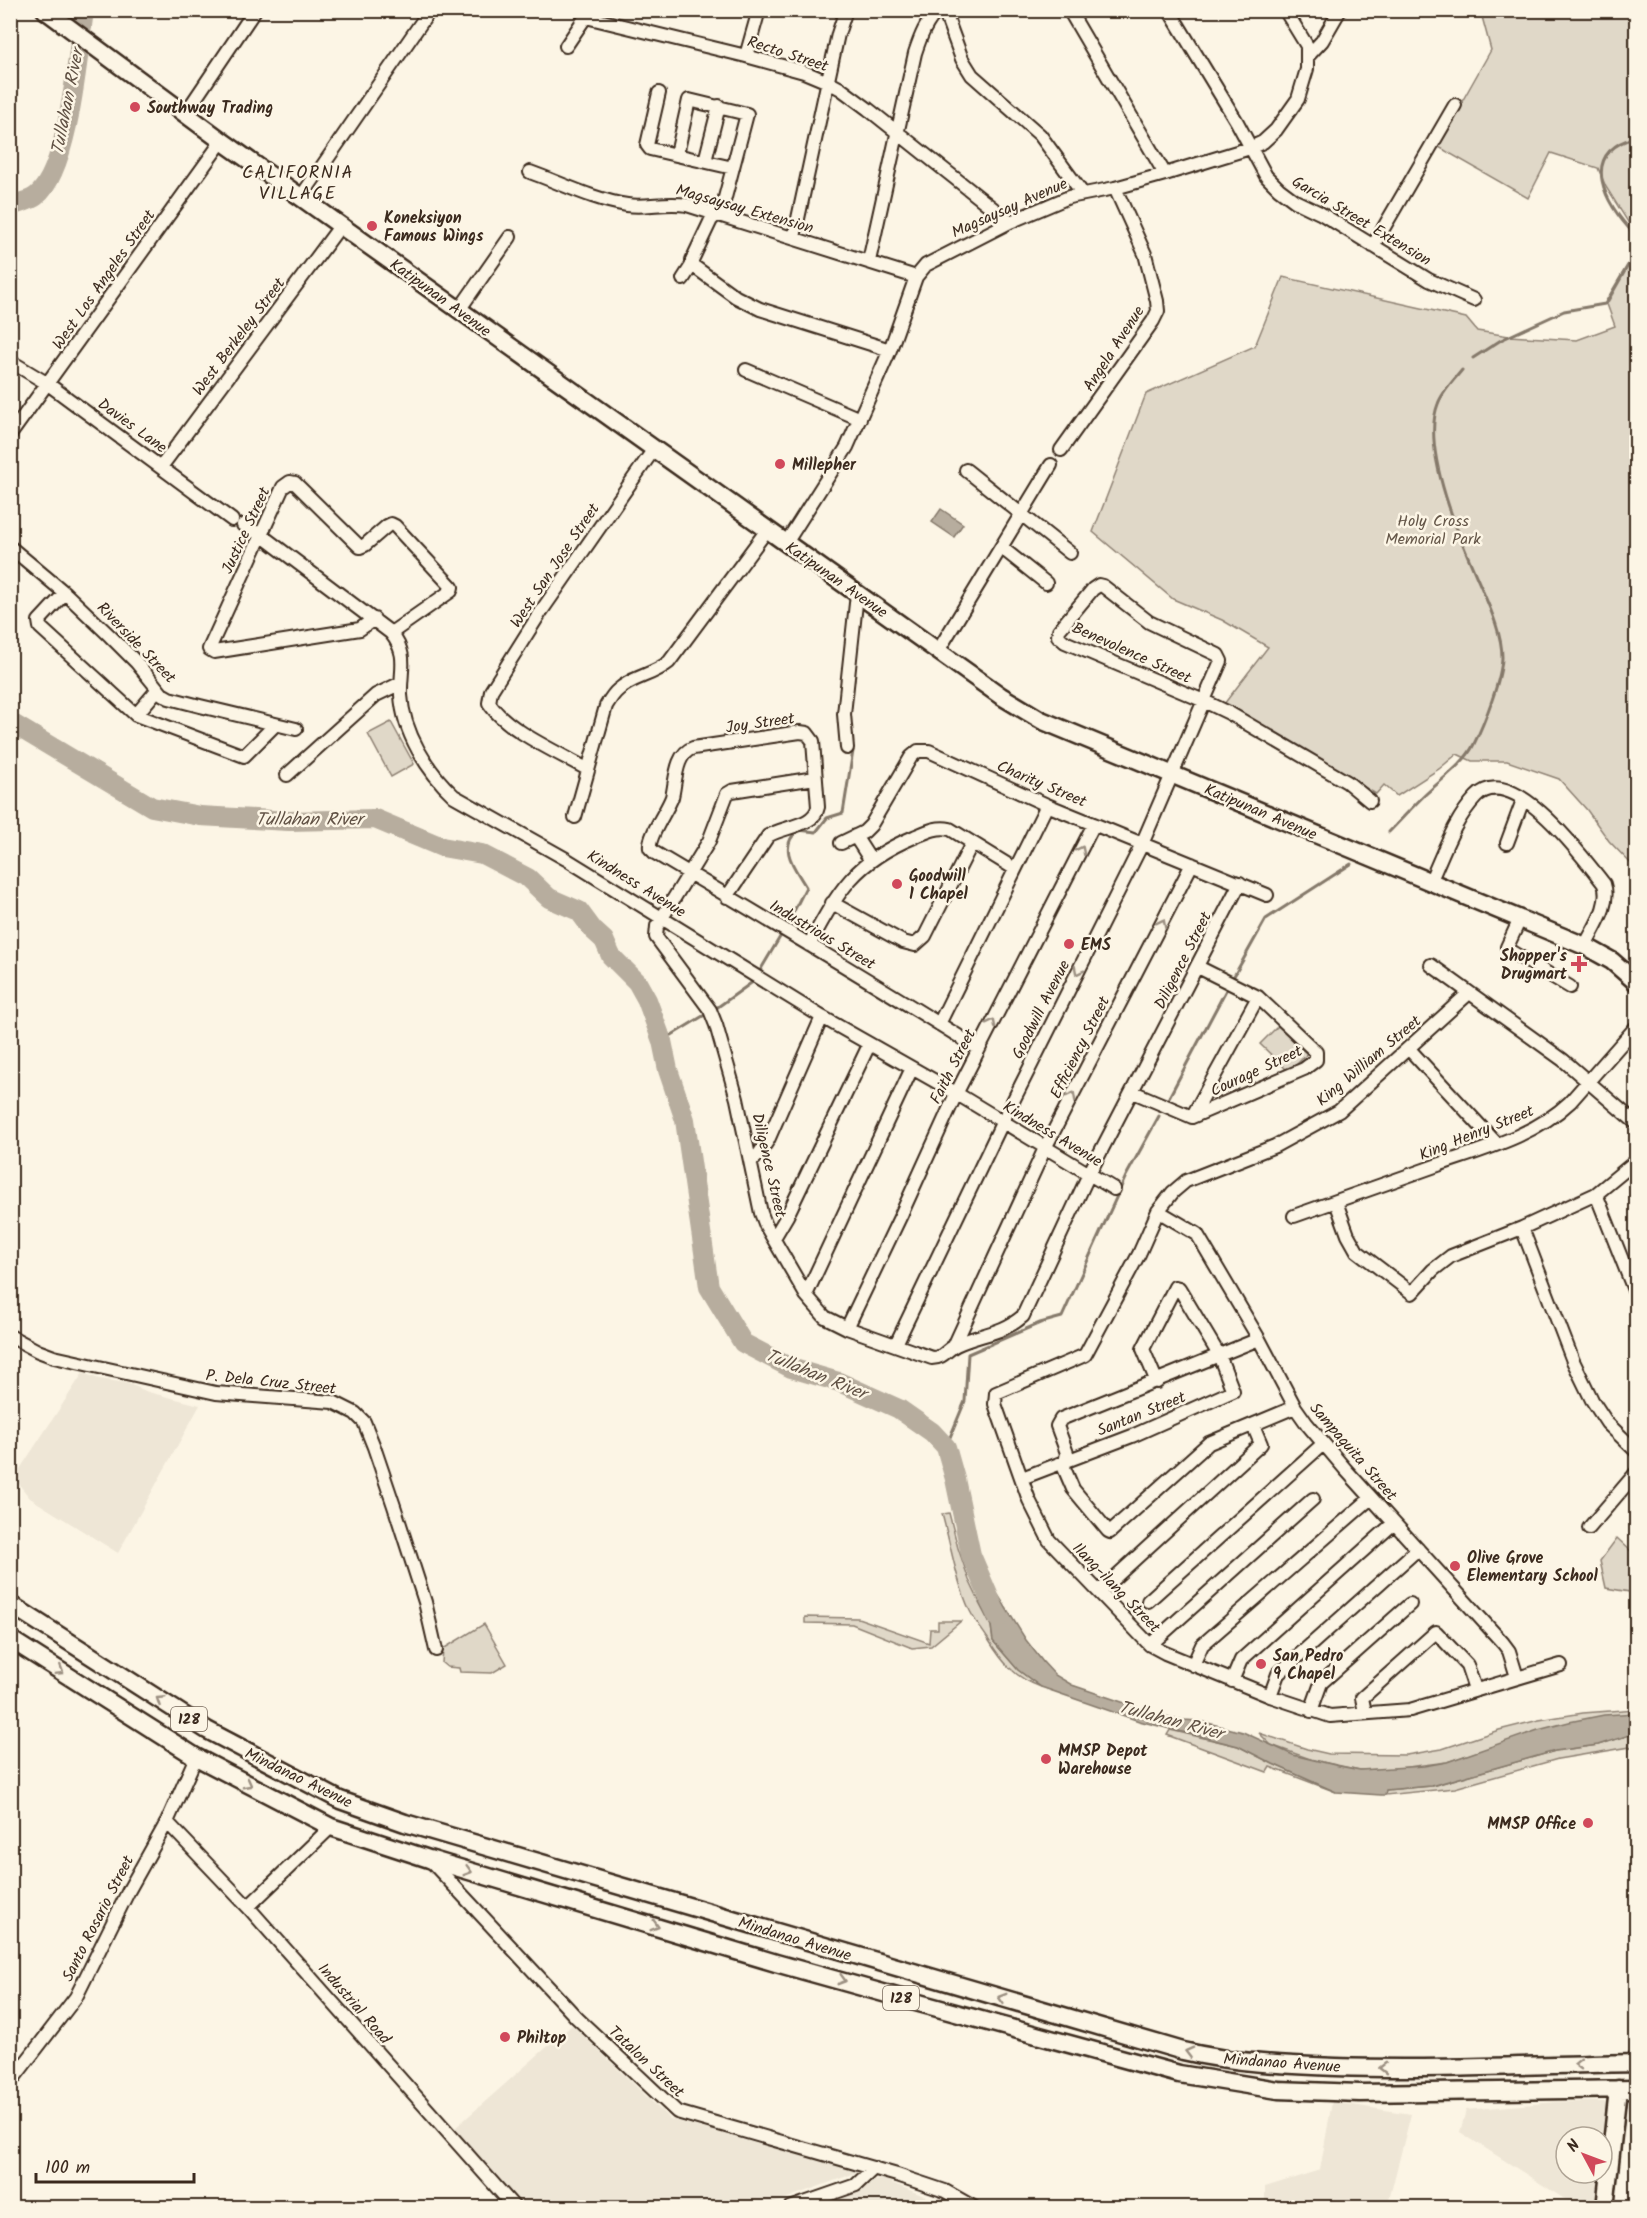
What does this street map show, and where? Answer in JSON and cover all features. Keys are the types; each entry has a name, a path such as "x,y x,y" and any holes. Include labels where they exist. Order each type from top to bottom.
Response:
{"main road":[{"name":"Katipunan Avenue","path":"45,10 222,141 1000,696 1041,720 1585,946 1612,961 1636,982"},
{"name":"Mindanao Avenue","path":"10,1604 207,1730 340,1800 405,1823 932,1978 1207,2056 1231,2061 1279,2065 1457,2068 1636,2062"},
{"name":"Mindanao Avenue","path":"10,1639 196,1757 331,1827 429,1859 776,1963 1179,2074 1278,2090 1457,2092 1636,2089"},
{"path":"1457,2068 1457,2092"},
{"path":"1605,2208 1618,2089"}],"street":[{"path":"185,114 255,10"},
{"path":"301,197 430,10"},
{"path":"746,56 759,10"},
{"path":"794,237 838,34 846,10"},
{"path":"869,261 917,46 926,26 939,10"},
{"path":"944,10 962,59 972,75 1040,135 1083,194"},
{"path":"1069,10 1166,174"},
{"name":"Garcia Street Extension","path":"1169,10 1222,97 1266,176 1279,189 1295,201 1320,213 1429,280 1474,300"},
{"path":"1285,10 1302,36 1308,56"},
{"path":"1308,56 1322,41 1340,10"},
{"path":"566,46 588,14"},
{"name":"Recto Street","path":"588,14 804,72 828,82 853,97 1010,222"},
{"name":"Magsaysay Avenue","path":"916,277 926,265 1010,222 1069,197 1115,188 1166,174 1263,142 1288,114 1304,84 1308,56"},
{"path":"659,93 647,145 650,148 733,168"},
{"path":"677,153 688,102 692,100 746,113 722,209 711,220 692,260 692,265 683,279"},
{"path":"1373,246 1455,105"},
{"path":"705,161 719,106"},
{"name":"West Los Angeles Street","path":"10,435 222,141"},
{"name":"Magsaysay Extension","path":"531,172 626,205 675,203 717,214 916,277"},
{"name":"Angela Avenue","path":"1061,450 1153,321 1158,310 1145,254 1115,188"},
{"name":"West Berkeley Street","path":"161,467 341,225"},
{"path":"459,310 510,237"},
{"path":"692,265 736,297 760,309 890,350"},
{"path":"786,543 833,470 860,419 890,350 916,277"},
{"name":"Davies Lane","path":"10,361 48,384 238,523"},
{"path":"746,369 860,419"},
{"name":"West San Jose Street","path":"587,769 527,735 495,713 489,703 490,691 540,613 654,449"},
{"path":"938,651 1051,465"},
{"path":"966,470 1070,553"},
{"name":"Justice Street","path":"374,619 360,629 211,651 210,645 283,487 290,482 295,483 360,547 387,526 391,524 397,527 453,588 391,633"},
{"name":"Kindness Avenue","path":"238,523 261,535 391,633 402,652 401,683 404,713 427,765 447,790 468,805 566,859 662,917 822,1017 1114,1189"},
{"path":"575,817 606,706 616,691 632,681 658,671 669,662 767,530"},
{"name":"Riverside Street","path":"10,547 65,593 136,662 158,689 169,698 296,729"},
{"path":"1002,548 1046,583"},
{"name":"Benevolence Street","path":"1218,654 1157,626 1106,587 1099,585 1093,589 1058,633 1061,640 1065,642 1229,713 1347,782 1370,801"},
{"path":"65,593 39,621 39,627 136,715 244,756 274,725"},
{"path":"847,748 844,714 857,594"},
{"name":"Goodwill Avenue","path":"896,1344 1002,1123 1142,844 1221,661 1218,654"},
{"path":"287,775 376,695 401,683"},
{"path":"136,715 158,689"},
{"name":"Joy Street","path":"650,848 650,841 663,819 671,798 681,757 690,749 804,732 812,737 818,807 814,816 768,836 728,897"},
{"name":"Charity Street","path":"841,843 864,832 871,825 911,757 918,751 929,751 1047,805 1267,895"},
{"name":"Diligence Street","path":"815,778 732,791 727,794 712,834 662,917 655,932 657,942 710,1010 737,1099 761,1213 806,1295 825,1317 847,1328 932,1358 940,1358 954,1346 997,1332 1016,1323 1023,1316 1089,1174 1240,883"},
{"path":"1430,882 1458,822 1477,796 1488,789 1505,790 1534,806 1566,836 1605,884 1607,892 1605,906 1585,946"},
{"path":"1507,843 1523,800"},
{"path":"939,1024 1047,805"},
{"name":"Faith Street","path":"847,1328 956,1094 1094,824"},
{"path":"809,945 832,903 851,877 898,844 942,827 950,829 1015,869"},
{"path":"855,836 871,861"},
{"path":"832,903 903,942 915,945 925,936 972,843"},
{"name":"Industrious Street","path":"650,848 979,1049"},
{"name":"Efficiency Street","path":"954,1346 1045,1148 1192,864"},
{"path":"1520,919 1507,946 1510,951 1570,987"},
{"path":"1431,965 1589,1081 1636,1123"},
{"name":"Courage Street","path":"1192,1117 1304,1069 1316,1060 1316,1052 1258,997 1198,967"},
{"name":"King William Street","path":"1158,1211 1173,1192 1186,1181 1275,1146 1339,1111 1470,993"},
{"path":"1133,1092 1192,1117 1258,997"},
{"path":"751,1162 768,1140 822,1017"},
{"name":"King Henry Street","path":"1294,1216 1497,1144 1547,1120 1570,1102 1636,1028"},
{"path":"774,1238 787,1216 869,1045"},
{"path":"1409,1049 1497,1144"},
{"path":"806,1295 912,1068"},
{"path":"1336,1202 1348,1235 1357,1251 1412,1293 1433,1270 1451,1256 1522,1228 1596,1194 1636,1161"},
{"path":"1596,1194 1636,1295"},
{"name":"Sampaguita Street","path":"1158,1211 1197,1234 1259,1339 1295,1407 1323,1444 1503,1643 1509,1651 1517,1677"},
{"name":"Ilang-ilang Street","path":"1158,1211 1139,1254 1085,1355 996,1393 995,1404 1022,1479 1038,1521 1049,1540 1150,1645 1270,1696 1330,1716 1410,1710 1561,1665"},
{"path":"1522,1228 1574,1361 1592,1400 1607,1423 1636,1450"},
{"path":"1157,1382 1143,1349 1175,1287 1182,1290 1219,1355"},
{"name":"P. Dela Cruz Street","path":"10,1336 54,1357 183,1387 216,1393 333,1402 355,1413 364,1422 391,1496 425,1602 436,1650"},
{"path":"1259,1339 1062,1419 1057,1426 1067,1453 1064,1468 1073,1489 1108,1532 1113,1530 1209,1443 1295,1407"},
{"name":"Santan Street","path":"1022,1479 1232,1394 1234,1389 1219,1355"},
{"path":"1100,1591 1261,1444 1253,1425"},
{"path":"1148,1601 1323,1444"},
{"path":"1589,1528 1636,1473"},
{"path":"1193,1665 1202,1645 1371,1498"},
{"path":"1150,1645 1313,1499"},
{"path":"1232,1681 1241,1660 1394,1523"},
{"path":"1270,1696 1278,1674 1418,1549"},
{"path":"1311,1711 1321,1683 1410,1604"},
{"path":"1365,1712 1362,1698 1436,1632 1467,1665 1475,1689"},
{"name":"Santo Rosario Street","path":"10,2083 76,1997 129,1890 167,1822 196,1757"},
{"name":"Industrial Road","path":"167,1822 248,1907 515,2208"},
{"path":"248,1907 331,1827"},
{"name":"Tatalon Street","path":"429,1859 577,2018 677,2112 874,2168 945,2191 975,2208"},
{"path":"790,2208 856,2185 874,2168"}],"shaded area":[{"path":"83,1373 99,1379 127,1383 148,1392 200,1405 118,1553 30,1498 14,1478"},
{"path":"572,2025 670,2119 858,2172 763,2207 523,2207 454,2129"},
{"path":"1332,2102 1411,2114 1389,2200 1429,2207 1265,2207 1265,2187 1320,2170"},
{"path":"1556,2102 1608,2102 1607,2125 1554,2125 1554,2185 1603,2185 1600,2207 1577,2207 1460,2132 1466,2110"},
{"path":"882,2179 944,2204 943,2208 794,2208 851,2186"}],"green space":[{"path":"1479,11 1636,11 1636,235 1606,187 1598,168 1551,153 1528,198 1437,146 1491,50"},
{"name":"Holy Cross Memorial Park","path":"1636,253 1636,869 1609,841 1587,810 1559,779 1507,761 1472,761 1457,754 1439,769 1397,796 1384,785 1376,794 1224,704 1268,647 1222,620 1173,599 1093,532 1146,394 1255,346 1283,277 1466,318 1477,331 1509,336 1577,340 1615,326 1607,304"},
{"path":"391,722 414,764 391,777 368,734"},
{"path":"1278,1026 1307,1054 1289,1072 1260,1044"},
{"path":"949,1513 969,1580 991,1626 993,1641 1018,1670 1041,1687 1016,1674 1004,1662 970,1611 957,1576 942,1514"},
{"path":"1617,1538 1633,1553 1636,1549 1636,1593 1606,1588 1600,1561"},
{"path":"805,1617 858,1618 929,1643 930,1629 938,1629 938,1621 961,1621 931,1646 912,1648 852,1624 805,1623"},
{"path":"484,1624 507,1664 492,1673 460,1672 459,1668 447,1667 442,1663 443,1649"},
{"path":"1636,1709 1636,1713 1492,1747 1447,1762 1392,1769 1360,1770 1313,1760 1271,1745 1259,1733 1329,1754 1406,1755 1442,1749 1499,1730 1539,1720 1583,1713"},
{"path":"1170,1730 1238,1746 1336,1792 1270,1767 1267,1772 1167,1735"},
{"path":"1636,1733 1636,1746 1558,1759 1455,1788 1385,1795 1385,1790 1432,1786 1555,1751 1598,1745"}],"water":[{"path":"941,509 963,524 954,537 932,522"},
{"path":"995,1590 1026,1640 1043,1662 1055,1675 1072,1685 1160,1715 1200,1721 1243,1732 1293,1755 1339,1766 1360,1770 1424,1766 1447,1762 1538,1730 1604,1715 1636,1713 1636,1733 1598,1745 1555,1751 1431,1786 1386,1790 1385,1795 1336,1792 1238,1746 1139,1721 1041,1687 1018,1670 993,1641 991,1626 979,1603"}],"waterway":[{"name":"Tullahan River","path":"10,206 36,196 47,182 57,162 75,81 84,10"},
{"path":"1473,358 1501,340 1564,311 1605,304 1634,255 1632,242 1636,236 1625,224 1607,196 1602,181 1602,168 1606,155 1618,145 1636,137"},
{"path":"1389,832 1470,751 1487,713 1501,666 1498,630 1454,522 1434,446 1434,423 1438,404 1462,370"},
{"name":"Tullahan River","path":"10,722 152,807 200,816 289,821 375,819 442,847 482,854 528,878 549,898 579,911 593,930 604,940 611,956 637,982 647,1000 662,1041 668,1070 685,1120 709,1287 743,1343 791,1368 839,1382 899,1409 932,1432 946,1447 971,1555 998,1618"},
{"path":"788,923 806,887 790,858 789,844 798,830 816,832 827,818 843,813 853,751"},
{"path":"1234,976 1266,919 1351,864"},
{"path":"761,969 780,937"},
{"path":"715,1009 754,981"},
{"path":"1167,1101 1226,990"},
{"path":"662,1041 703,1016"},
{"path":"946,1447 965,1401 968,1354 1040,1323 1062,1317 1126,1176 1159,1116"}],"place":[{"name":"Southway Trading","path":"135,107"},
{"name":"Koneksiyon Famous Wings","path":"372,226"},
{"name":"Millepher","path":"780,464"},
{"name":"Goodwill 1 Chapel","path":"897,884"},
{"name":"EMS","path":"1069,944"},
{"name":"Shopper's Drugmart","path":"1579,964"},
{"name":"Olive Grove Elementary School","path":"1455,1566"},
{"name":"San Pedro 9 Chapel","path":"1261,1664"},
{"name":"MMSP Depot Warehouse","path":"1046,1759"},
{"name":"MMSP Office","path":"1588,1823"},
{"name":"Philtop","path":"505,2037"}],"district":[{"name":"CALIFORNIA VILLAGE","path":"298,182"}]}
